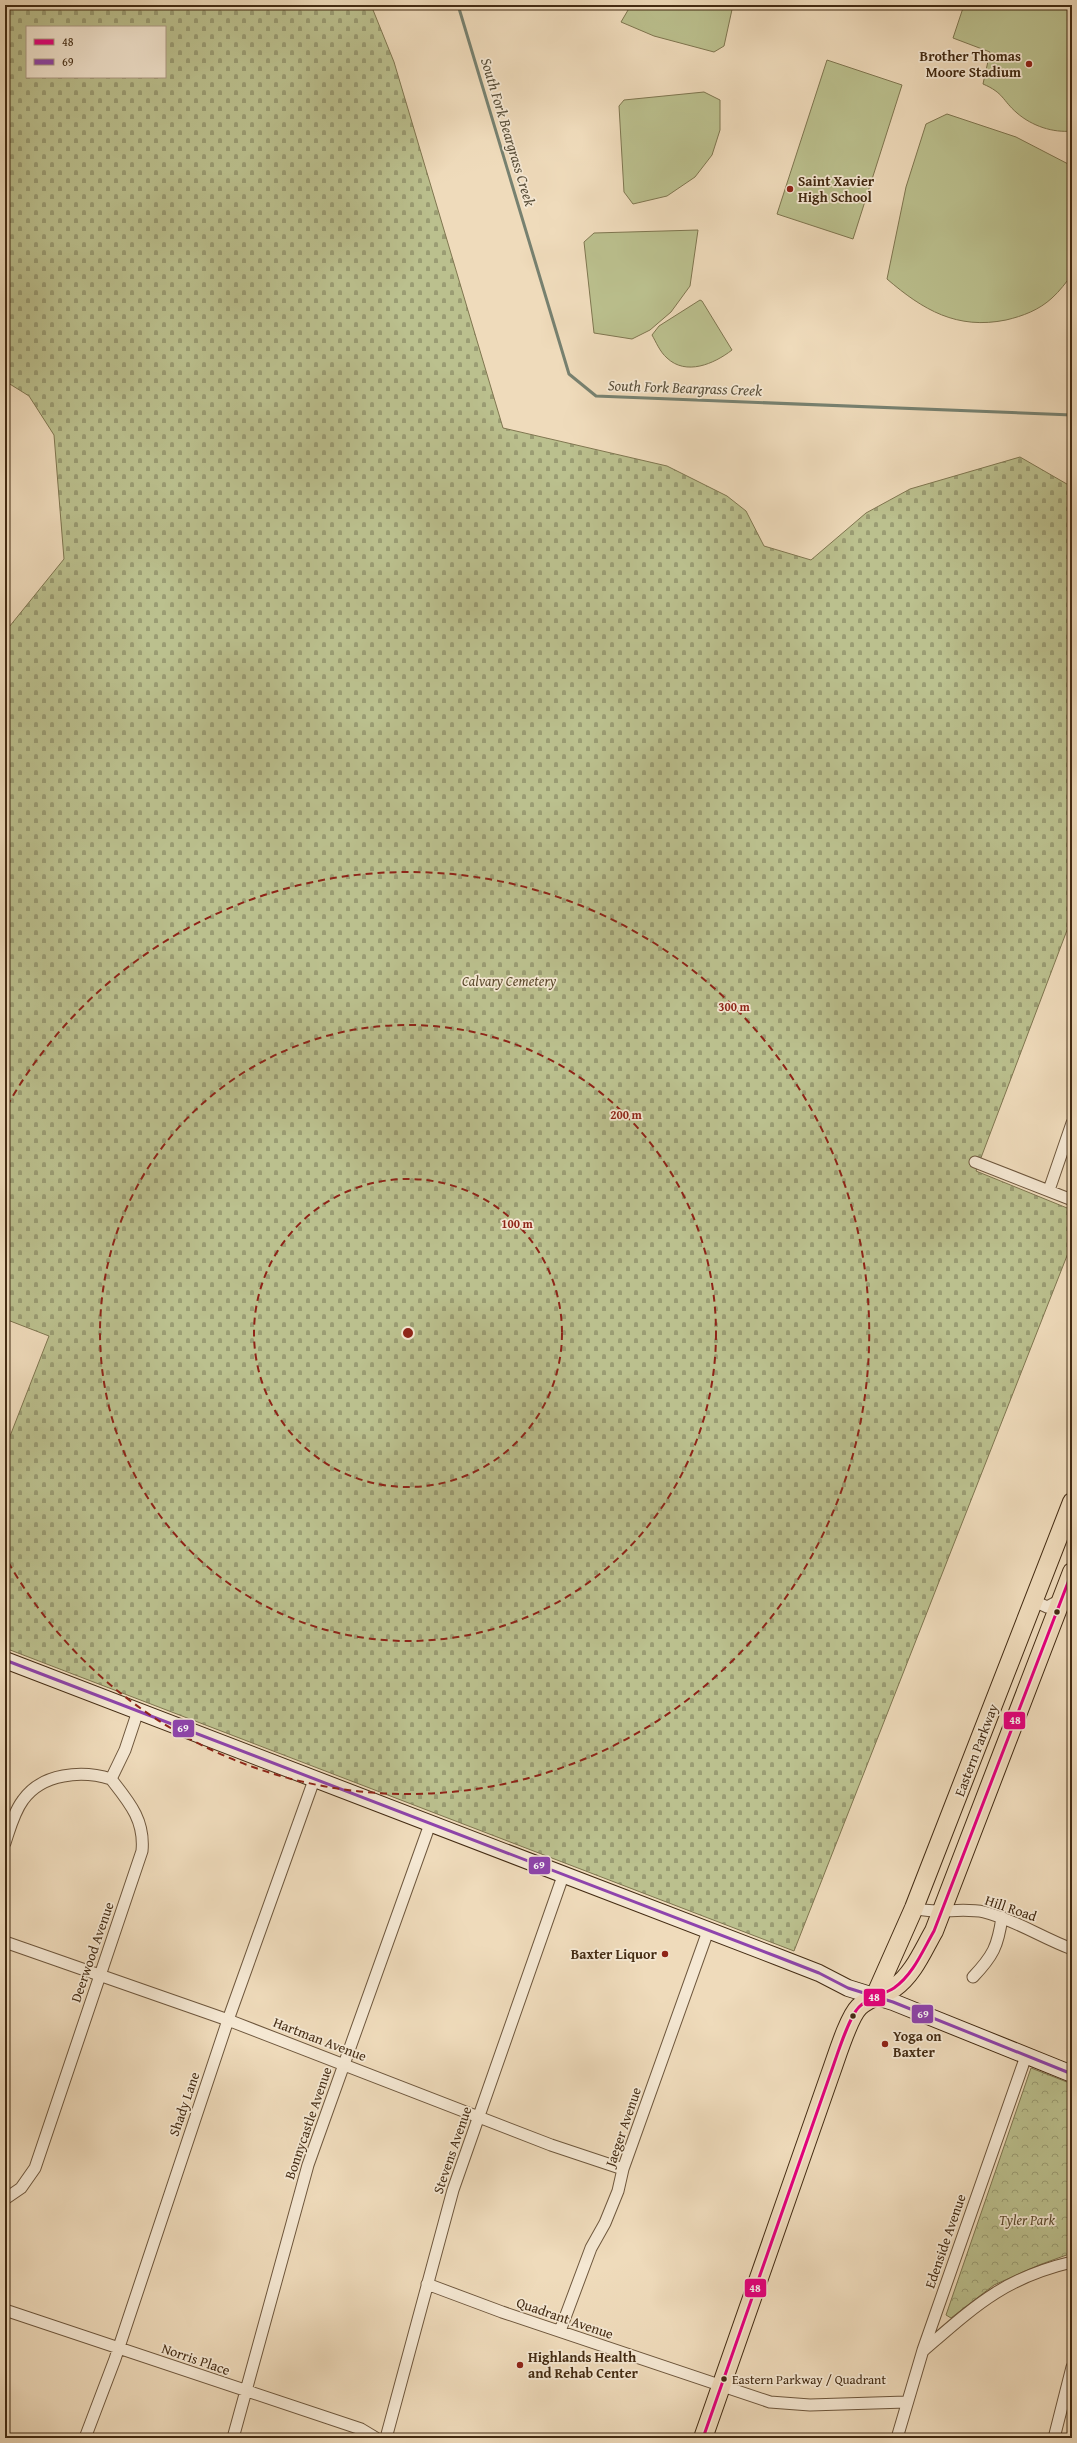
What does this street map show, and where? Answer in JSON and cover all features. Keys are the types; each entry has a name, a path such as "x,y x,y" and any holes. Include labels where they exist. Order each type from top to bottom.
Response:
{"main road":[{"name":"Eastern Parkway","path":"875,1996 914,1908 977,1749 1032,1600 1072,1502"},
{"name":"Eastern Parkway","path":"703,2438 830,2075 856,2012 875,1996 894,1988 913,1968 934,1931 1069,1597 1072,1572"},
{"path":"5,1660 563,1876 820,1973 848,1988 875,1996 1072,2074"}],"street":[{"path":"1049,1190 1072,1123"},
{"path":"975,1162 1024,1183 1049,1190 1072,1200"},
{"path":"1032,1600 1047,1607 1069,1597"},
{"path":"5,1842 22,1801 42,1784 67,1776 98,1775 111,1779 126,1750 138,1711"},
{"name":"Deerwood Avenue","path":"5,2199 21,2188 35,2168 137,1870 143,1842 137,1814 111,1779"},
{"name":"Shady Lane","path":"85,2438 118,2348 228,2020 314,1780"},
{"name":"Bonnycastle Avenue","path":"233,2438 308,2165 430,1824"},
{"name":"Stevens Avenue","path":"386,2438 453,2190 480,2117 563,1876"},
{"name":"Hill Road","path":"914,1908 926,1912 954,1909 982,1912 1002,1917 1072,1949"},
{"path":"973,1977 994,1952 999,1940 1002,1917"},
{"name":"Jaeger Avenue","path":"560,2331 591,2248 605,2223 618,2191 623,2169 708,1931"},
{"name":"Hartman Avenue","path":"5,1942 228,2020 551,2145 623,2169"},
{"name":"Edenside Avenue","path":"897,2438 906,2402 923,2350 1026,2056"},
{"path":"923,2350 954,2322 1006,2285 1032,2273 1072,2262"},
{"name":"Quadrant Avenue","path":"427,2284 721,2387 770,2402 791,2405 906,2402"},
{"name":"Norris Place","path":"5,2310 361,2429 376,2438"},
{"path":"1054,2438 1072,2367"}],"green space":[{"name":"Calvary Cemetery","path":"5,5 371,5 394,62 503,428 667,466 727,496 746,511 764,546 811,560 866,513 910,489 1020,457 1072,487 1072,917 976,1171 1072,1210 1072,1243 794,1951 5,1648 5,1449 49,1336 5,1319 5,632 64,559 54,435 29,396 5,381"},
{"path":"631,5 733,5 724,46 714,52 654,36 621,22"},
{"name":"Brother Thomas Moore Stadium","path":"964,5 1072,5 1072,131 1050,130 1029,122 1017,113 995,90 983,84 990,52 953,38"},
{"path":"827,60 902,85 853,239 777,214"},
{"path":"704,92 720,100 720,130 712,155 695,177 667,196 633,204 624,192 619,106 624,100"},
{"path":"947,114 1016,137 1072,166 1072,275 1058,292 1047,302 1025,314 1006,320 988,322 956,320 942,315 914,300 887,279 906,187 926,124"},
{"path":"698,230 690,286 671,312 650,330 632,339 594,333 584,242 594,233"},
{"path":"700,300 732,350 717,360 700,366 683,366 675,363 665,356 652,335 659,326"},
{"name":"Tyler Park","path":"1031,2068 1072,2084 1072,2253 1039,2265 994,2285 951,2318 946,2315"}],"waterway":[{"name":"South Fork Beargrass Creek","path":"458,5 569,374 596,396 1072,415"}],"transit line":[{"name":"48","path":"703,2438 847,2029 859,2007 867,2001 901,1983 917,1962 934,1931 1072,1572"},
{"name":"69","path":"5,1660 778,1957 819,1973 848,1988 893,2002 1072,2074"}],"place":[{"name":"Brother Thomas Moore Stadium","path":"1029,64"},
{"name":"Saint Xavier High School","path":"790,189"},
{"name":"Baxter Liquor","path":"665,1954"},
{"name":"Yoga on Baxter","path":"885,2044"},
{"name":"Highlands Health and Rehab Center","path":"520,2365"},
{"name":"Eastern Parkway / Quadrant","path":"724,2379"}]}
